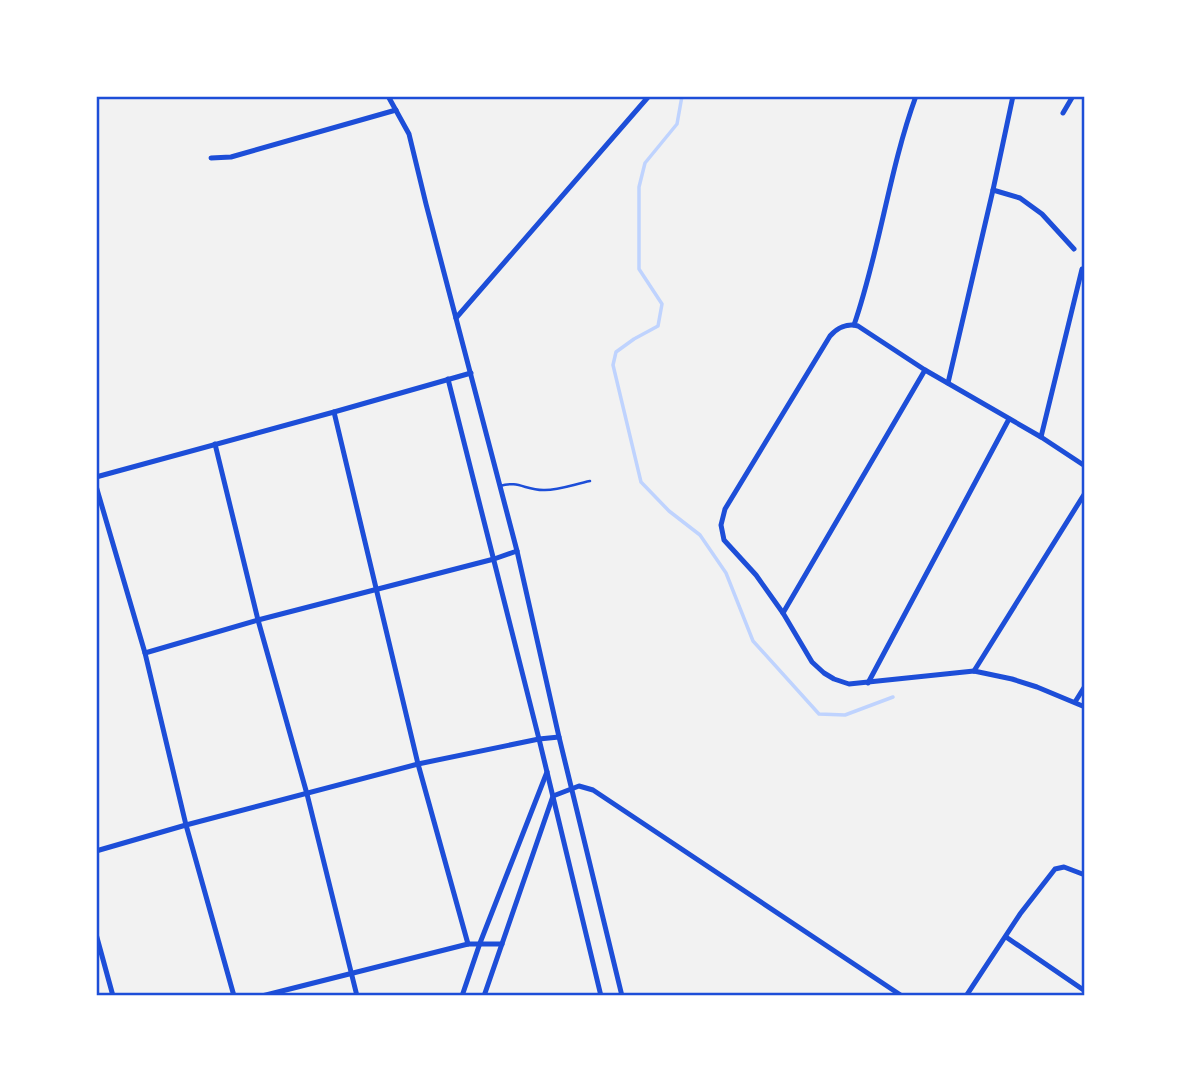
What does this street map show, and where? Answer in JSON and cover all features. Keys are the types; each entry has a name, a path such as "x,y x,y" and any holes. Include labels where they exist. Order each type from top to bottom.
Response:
{"street":[{"path":"388,96 408,134 417,161 517,551 622,996"},
{"path":"456,318 649,96"},
{"path":"856,325 905,128 916,96"},
{"path":"948,383 1013,96"},
{"path":"1063,113 1073,96"},
{"path":"211,158 231,157 396,110"},
{"path":"993,190 1020,198 1042,214 1074,249"},
{"path":"1041,437 1082,269"},
{"path":"1085,466 1041,437 925,370 856,325 842,327 830,336 725,509 720,525 724,540 756,575 783,613 812,662 834,679 849,684 868,683 974,671 1024,682 1085,707"},
{"path":"783,613 925,370"},
{"path":"96,477 471,373"},
{"path":"448,379 601,996"},
{"path":"334,412 418,764 468,944"},
{"path":"868,683 1009,419"},
{"path":"215,444 258,620 307,794 357,996"},
{"path":"96,486 145,653 186,825 234,996"},
{"path":"974,671 1085,493"},
{"path":"145,653 517,551"},
{"path":"1075,702 1085,686"},
{"path":"96,851 418,764 559,737"},
{"path":"462,996 547,772"},
{"path":"484,996 553,796 579,786 593,790 902,996"},
{"path":"966,996 1055,869 1064,867 1085,875"},
{"path":"96,934 113,996"},
{"path":"1006,937 1085,991"},
{"path":"262,996 468,944 502,944"}],"lane":[{"path":"500,486 508,483 544,490 590,481"}],"waterway":[{"path":"682,96 677,124 645,163 639,187 639,269 662,304 658,326 616,352 613,365 641,482 669,511 700,535 726,573 753,641 819,714 845,715 893,697"}]}
